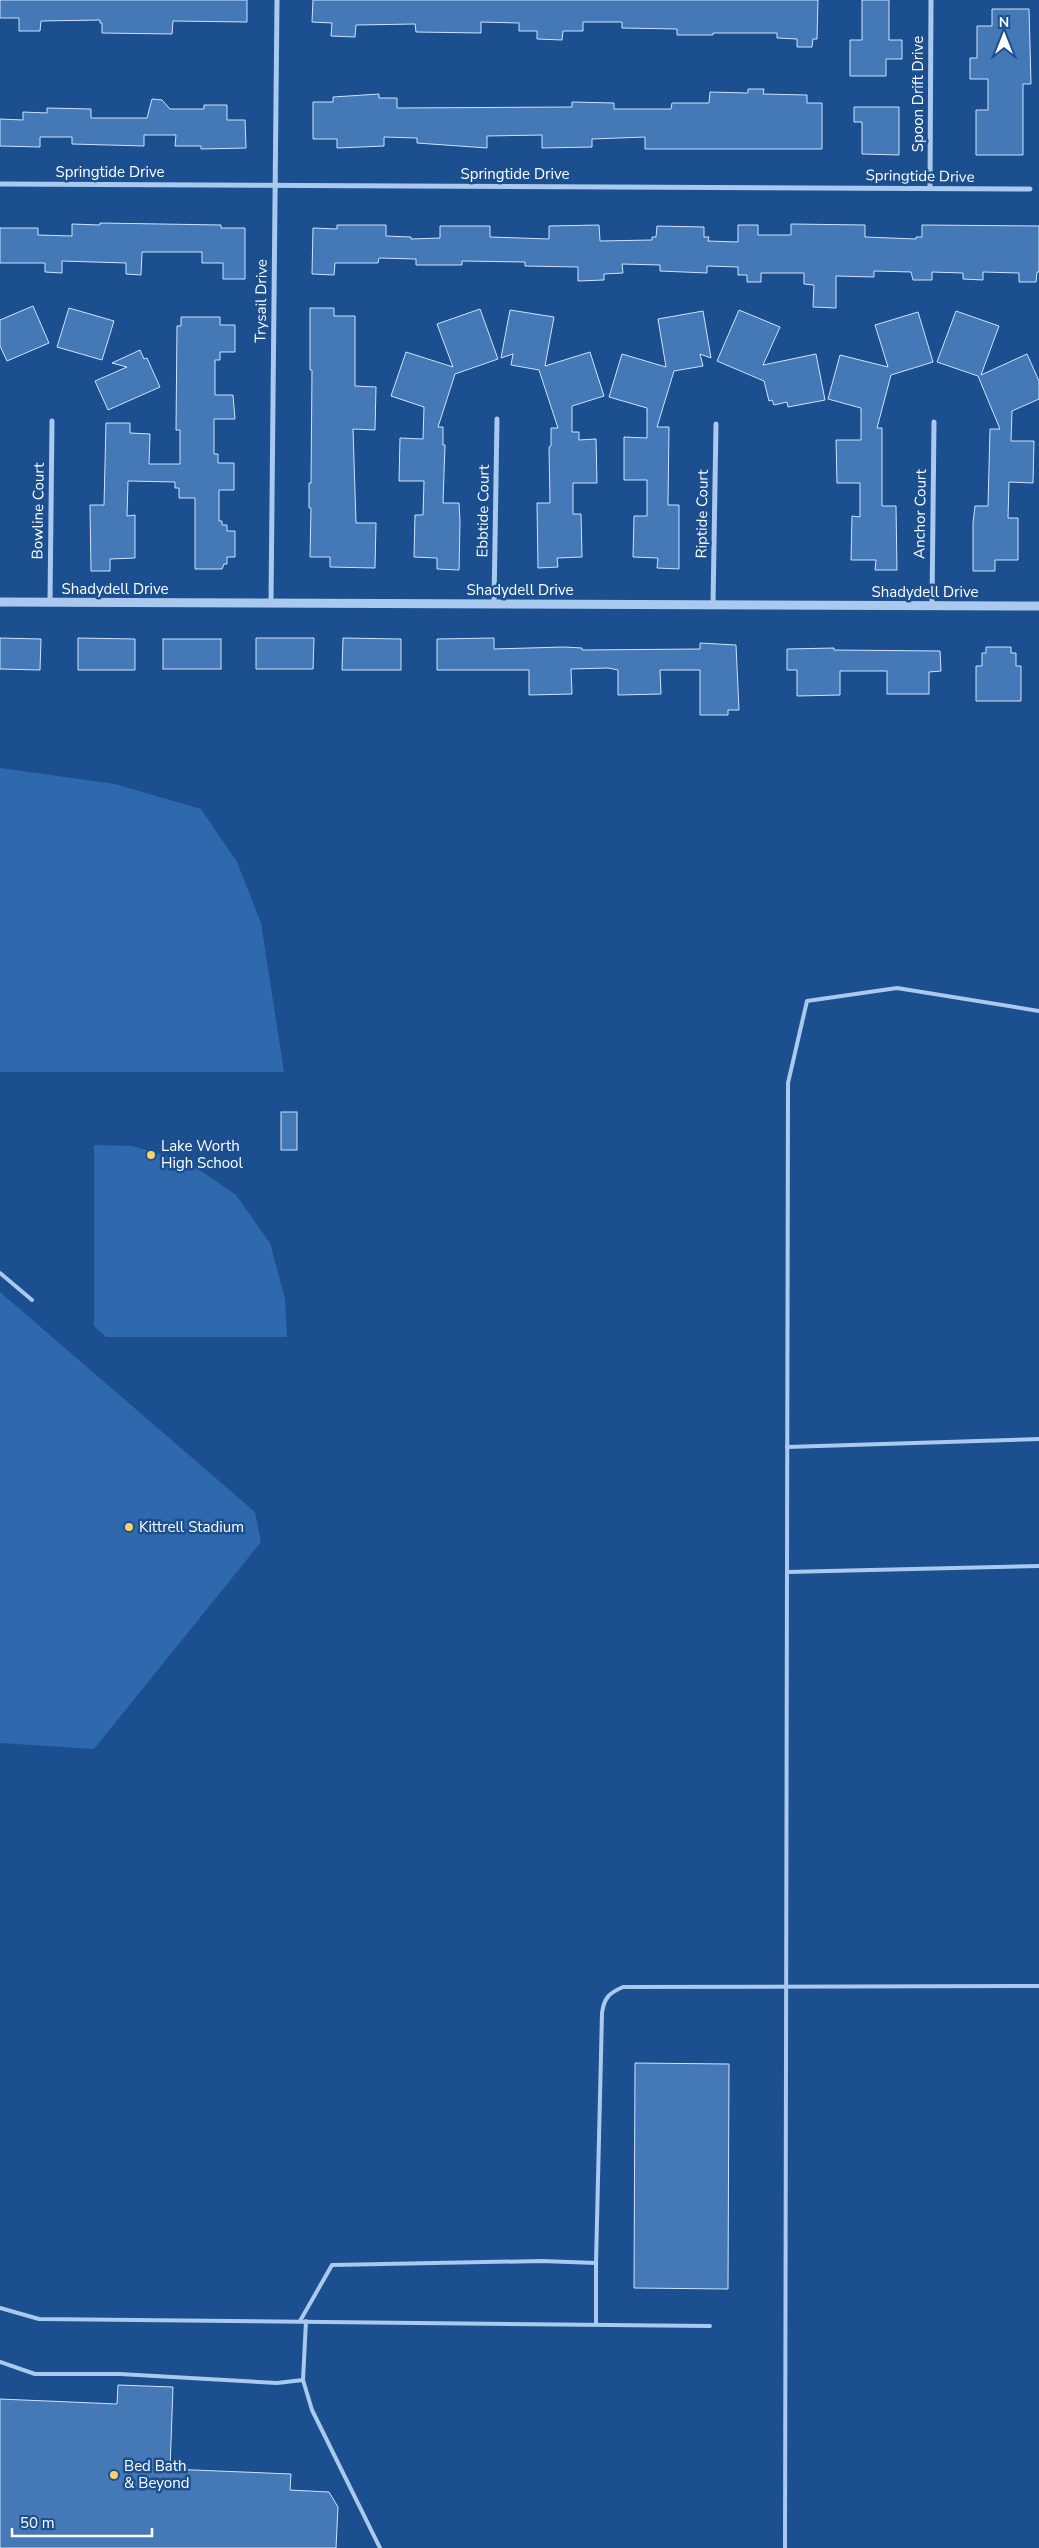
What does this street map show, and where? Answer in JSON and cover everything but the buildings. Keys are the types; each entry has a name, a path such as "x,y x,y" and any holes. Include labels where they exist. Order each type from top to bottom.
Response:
{"street":[{"name":"Trysail Drive","path":"270,603 277,0"},
{"name":"Spoon Drift Drive","path":"930,188 931,0"},
{"name":"Springtide Drive","path":"0,184 1030,189"},
{"name":"Ebbtide Court","path":"494,604 497,419"},
{"name":"Bowline Court","path":"50,602 52,421"},
{"name":"Anchor Court","path":"932,605 934,422"},
{"name":"Riptide Court","path":"713,605 716,424"},
{"name":"Shadydell Drive","path":"0,602 1039,606"}],"lane":[{"path":"785,2548 788,1083 807,1001 897,988 1039,1011"},
{"path":"0,1273 32,1300"},
{"path":"787,1447 1039,1439"},
{"path":"787,1572 1039,1566"},
{"path":"596,2323 603,2001 612,1992 623,1987 1039,1986"},
{"path":"300,2321 332,2265 542,2261 596,2263"},
{"path":"0,2308 39,2319 596,2323 710,2326"},
{"path":"306,2321 303,2380 312,2410 380,2548"},
{"path":"0,2362 35,2374 120,2374 277,2383 303,2380"}],"shaded area":[{"path":"0,768 115,784 201,809 237,862 261,923 284,1072 0,1072"},
{"path":"94,1145 132,1146 188,1162 236,1195 270,1243 285,1299 287,1337 106,1337 94,1326"},
{"name":"Kittrell Stadium","path":"0,1292 255,1512 261,1542 94,1749 0,1743"}],"place":[{"name":"Lake Worth High School","path":"151,1155"},
{"name":"Kittrell Stadium","path":"129,1527"},
{"name":"Bed Bath & Beyond","path":"114,2475"}]}
